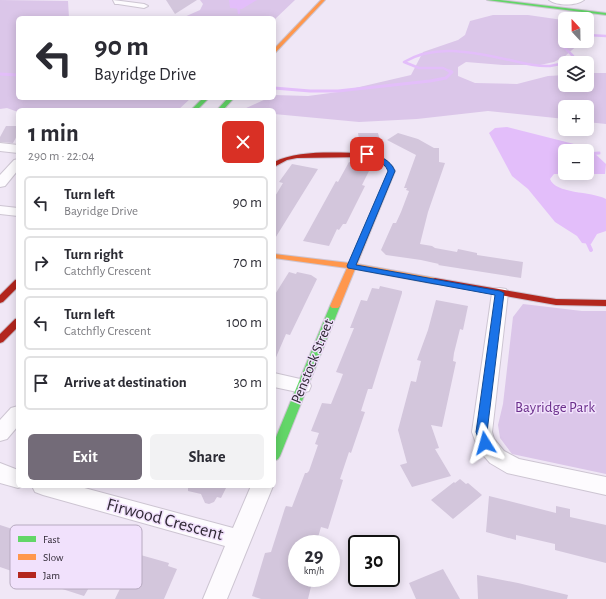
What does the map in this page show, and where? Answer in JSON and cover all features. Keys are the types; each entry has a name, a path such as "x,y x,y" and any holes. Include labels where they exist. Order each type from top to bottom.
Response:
{"street":[{"path":"117,0 123,4 144,6"},
{"path":"276,50 323,0"},
{"path":"489,0 606,14"},
{"path":"553,0 571,2 580,0"},
{"path":"196,108 204,100"},
{"path":"222,108 229,100"},
{"path":"0,146 16,149"},
{"name":"Penstock Street","path":"276,164 285,159 297,156 367,154 381,159 389,165 392,171 351,266 276,451"},
{"path":"0,184 16,165"},
{"path":"0,210 16,212"},
{"path":"276,256 351,266 556,302 606,303"},
{"path":"0,300 16,284"},
{"path":"500,293 482,432 485,443 497,457 514,467 606,486"},
{"path":"0,340 16,323"},
{"path":"276,380 302,386"},
{"path":"0,433 16,415"},
{"path":"0,472 3,475 16,478"},
{"name":"Firwood Crescent","path":"50,488 240,540"},
{"path":"215,599 261,488"}],"green space":[{"path":"0,0 68,1 69,16 16,16 16,100 189,100 180,108 16,108 16,111 7,108 0,109"},
{"path":"200,0 295,0 276,18 276,16 186,16 200,10 203,4"},
{"path":"493,15 528,15 558,19 558,48 574,48 565,56 558,56 558,60 554,62 540,65 503,65 466,62 458,67 458,76 475,83 517,84 548,76 558,75 558,92 594,92 594,73 606,73 606,124 594,123 594,100 558,100 558,118 488,111 417,119 359,122 276,114 276,108 246,108 264,100 276,100 276,95 308,96 338,92 411,75 423,52 458,40 465,35 470,21"},
{"name":"Bayridge Park","path":"523,304 582,311 606,311 606,474 512,454 500,438 498,425 503,404 513,317"}],"shaded area":[{"path":"229,0 257,0 242,9 230,8"},
{"path":"507,127 574,144 558,144 558,174 554,174 550,179 553,184 566,190 599,196 606,199 606,231 597,234 591,244 582,243 577,236 555,222 528,189 512,176 489,133 495,128"},
{"path":"594,153 606,164 605,174 594,174"}],"building":[{"path":"166,0 197,0 175,14"},
{"path":"6,126 16,126 16,138 13,143 0,142 0,137"},
{"path":"358,133 378,133 381,144 360,145"},
{"path":"398,133 418,139 434,148 439,148 439,162 445,163 428,212 420,244 457,252 458,249 477,253 477,255 523,262 521,278 386,255 381,250 393,223 396,223 409,191 406,190 407,188 404,188 416,155 387,140"},
{"path":"349,162 371,167 362,185 365,186 346,224 343,224 339,230 337,229 329,246 303,241 336,181 338,182"},
{"path":"292,164 318,169 276,237 276,195 283,183 279,182"},
{"path":"289,272 311,275 317,279 290,335 286,334 276,357 276,293"},
{"path":"380,286 402,291 402,293 372,389 368,389 361,411 365,412 351,453 349,452 340,479 343,480 328,529 321,527 319,535 288,535 288,587 311,587 308,599 261,599 252,596 265,553 271,552 285,508 286,506 292,507 305,473 309,471 318,445 315,444 319,433 311,431 322,403 331,404 340,382 343,374 336,372 354,328 350,328 361,300 367,301 372,288 379,289"},
{"path":"436,300 468,306 463,330 460,329 454,353 453,361 456,362 442,427 431,425 439,448 435,449 451,476 412,487 400,465 407,463 398,430 411,381 416,382 421,361 417,360 428,330"},
{"path":"460,479 466,484 468,483 482,495 453,519 431,500"},
{"path":"188,488 226,488 221,498 217,497 214,502 209,504 205,503 201,494 188,491"},
{"path":"489,496 556,513 556,506 570,509 570,517 606,525 606,563 555,550 555,544 516,535 516,540 486,532"},
{"path":"0,525 10,528 10,570 0,567"},
{"path":"142,555 169,563 168,566 177,569 164,599 115,599 120,589 142,589"},
{"path":"443,569 460,599 416,599 409,583"},
{"path":"477,575 568,595 567,599 478,599"},
{"path":"62,589 88,589 84,596"}],"waterway":[{"path":"239,13 238,4 245,0"},
{"path":"594,35 606,36"},
{"path":"449,71 443,68 419,68 404,62 416,56 429,53 456,51 540,66 550,66 568,63 573,56 565,48"},
{"path":"276,88 310,91 338,91 430,81 446,78 452,72 449,71"},
{"path":"0,74 16,75"},
{"path":"594,153 599,153"},
{"path":"586,239 591,250"}],"traffic: fast":[{"path":"489,0 606,14"},
{"path":"196,108 204,100"},
{"path":"222,108 229,100"},
{"path":"276,451 335,306"}],"traffic: slow":[{"path":"276,50 323,0"},
{"path":"335,306 392,171 390,167"},
{"path":"276,256 351,266 435,281"}],"traffic: jam":[{"path":"276,164 285,159 297,156 367,155 381,159 390,167"},
{"path":"435,281 556,302 606,303"},
{"path":"0,300 16,284"},
{"path":"0,340 16,323"}],"route":[{"path":"367,154 381,159 389,165 392,171 351,266 500,293 482,432 485,443"}]}
